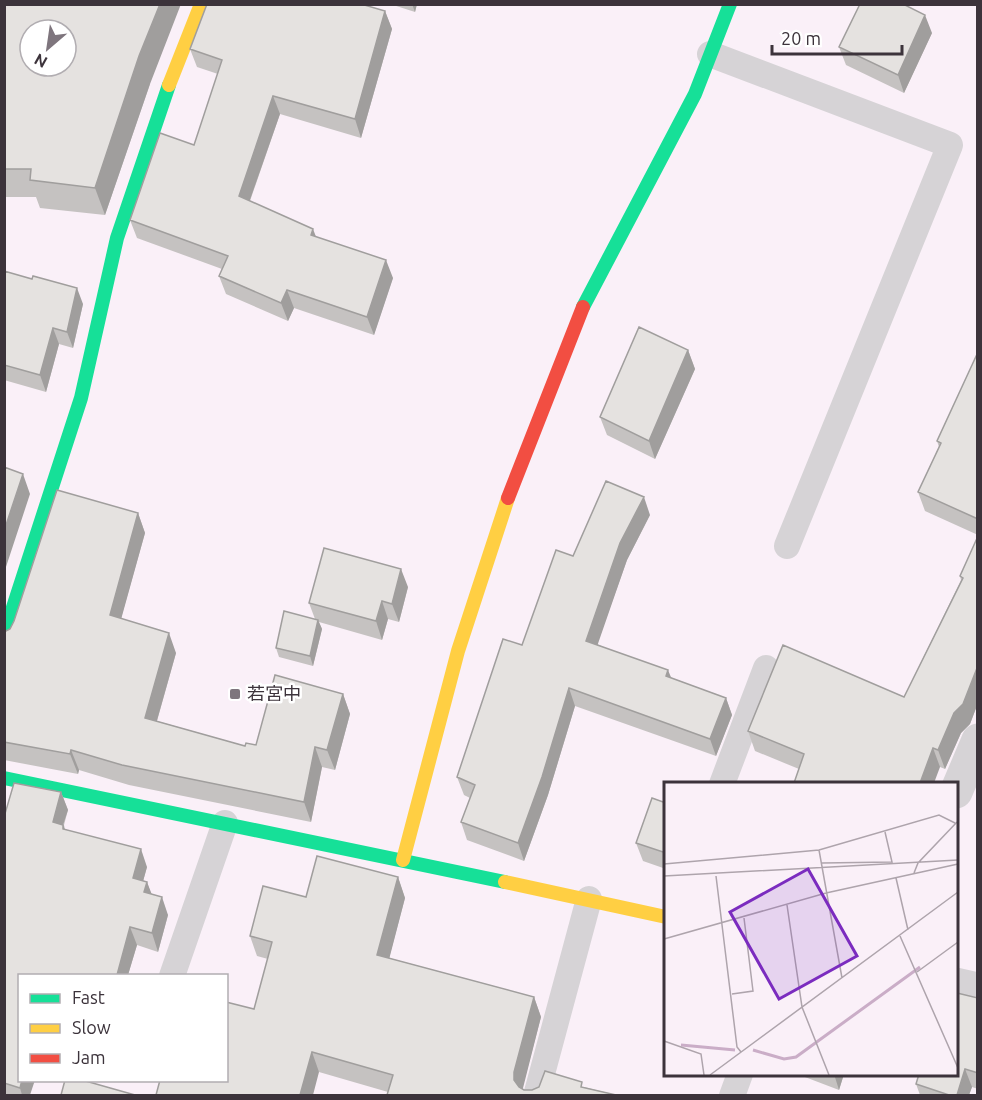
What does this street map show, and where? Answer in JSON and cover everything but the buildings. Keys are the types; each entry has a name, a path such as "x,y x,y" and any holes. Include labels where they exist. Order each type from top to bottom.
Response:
{"street":[{"path":"4,635 81,398 117,238 167,91 201,4"},
{"path":"403,860 458,651 513,482 584,303 695,94 730,4"},
{"path":"958,790 978,740"},
{"path":"4,778 664,917"},
{"path":"958,984 978,989"}],"lane":[{"path":"710,54 950,145 787,546"},
{"path":"722,782 766,668"},
{"path":"172,974 225,823"},
{"path":"536,1095 589,899"},
{"path":"732,1095 739,1076"}],"traffic: fast":[{"path":"583,307 695,94 730,4"},
{"path":"4,635 81,398 117,238 169,85"},
{"path":"4,778 505,882"}],"traffic: slow":[{"path":"169,85 201,4"},
{"path":"403,860 458,651 508,498"},
{"path":"505,882 664,917"}],"traffic: jam":[{"path":"508,498 583,307"}],"place":[{"name":"若宮中","path":"235,694"}]}
